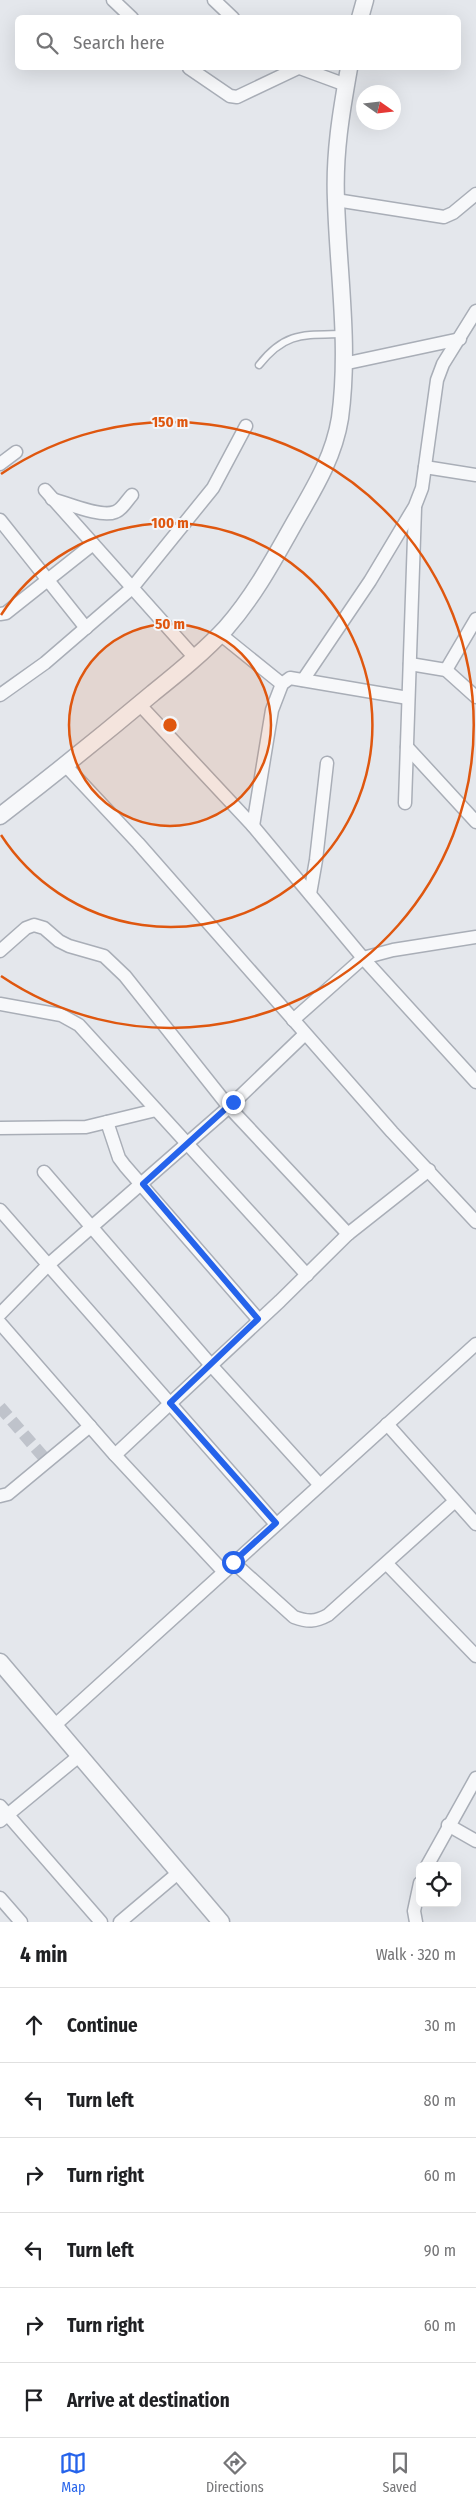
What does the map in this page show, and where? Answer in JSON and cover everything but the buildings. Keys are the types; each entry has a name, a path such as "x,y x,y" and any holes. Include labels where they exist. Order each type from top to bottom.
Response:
{"street":[{"path":"214,0 230,15"},
{"path":"361,15 365,0"},
{"path":"121,2 130,15"},
{"path":"192,70 230,96 237,97 295,70"},
{"path":"305,70 346,85"},
{"path":"0,816 140,705 220,634 262,580 323,473 333,448 340,417 343,364 343,285 336,200 336,140 349,70"},
{"path":"336,200 444,216 453,214 476,194"},
{"path":"303,680 370,581 415,506 422,488 437,380 443,364 476,311"},
{"path":"343,364 460,339"},
{"path":"0,695 44,663 132,588 213,488 246,426"},
{"path":"1,461 16,452"},
{"path":"425,466 476,475"},
{"path":"132,495 118,512 110,514 101,513 48,495 195,658"},
{"path":"405,803 415,506"},
{"path":"0,520 86,628"},
{"path":"0,614 6,613 93,544"},
{"path":"446,670 476,619"},
{"path":"220,634 282,684"},
{"path":"410,664 446,670 476,697"},
{"path":"253,826 272,710 282,684 290,678 408,698"},
{"path":"140,705 253,826 363,958 476,1082"},
{"path":"407,747 476,822"},
{"path":"310,894 316,860 327,763"},
{"path":"65,765 138,842 392,1132 476,1222"},
{"path":"0,951 26,928 34,926 44,928 59,941 70,946 104,956 125,976 229,1107 348,1234"},
{"path":"293,1020 363,958 393,950 476,937"},
{"path":"0,1004 61,1015 79,1025 307,1275"},
{"path":"0,1314 48,1265 188,1144 305,1034"},
{"path":"0,1128 63,1129 86,1127 156,1110"},
{"path":"106,1122 119,1158 258,1319"},
{"path":"115,1455 307,1275 348,1234 428,1170"},
{"path":"44,1172 93,1225 210,1364 319,1484"},
{"path":"0,1210 276,1523"},
{"path":"0,1323 115,1455 223,1571"},
{"path":"54,1726 319,1484 476,1344"},
{"path":"387,1424 476,1524"},
{"path":"0,1496 8,1494 90,1426"},
{"path":"233,1562 294,1616 306,1621 316,1622 328,1615 387,1564 455,1501"},
{"path":"387,1564 476,1656"},
{"path":"0,1662 221,1922"},
{"path":"79,1756 3,1813 101,1922"},
{"path":"429,1862 448,1825 476,1778"},
{"path":"448,1825 476,1841"},
{"path":"120,1922 178,1873"},
{"path":"0,1898 21,1922"},
{"path":"416,1902 414,1911 416,1922"}],"lane":[{"path":"259,365 272,348 298,335 343,334"}],"tunnel":[{"path":"0,1407 47,1461"}],"route":[{"path":"233,1102 143,1184 258,1319 170,1403 276,1523 233,1562"}]}
